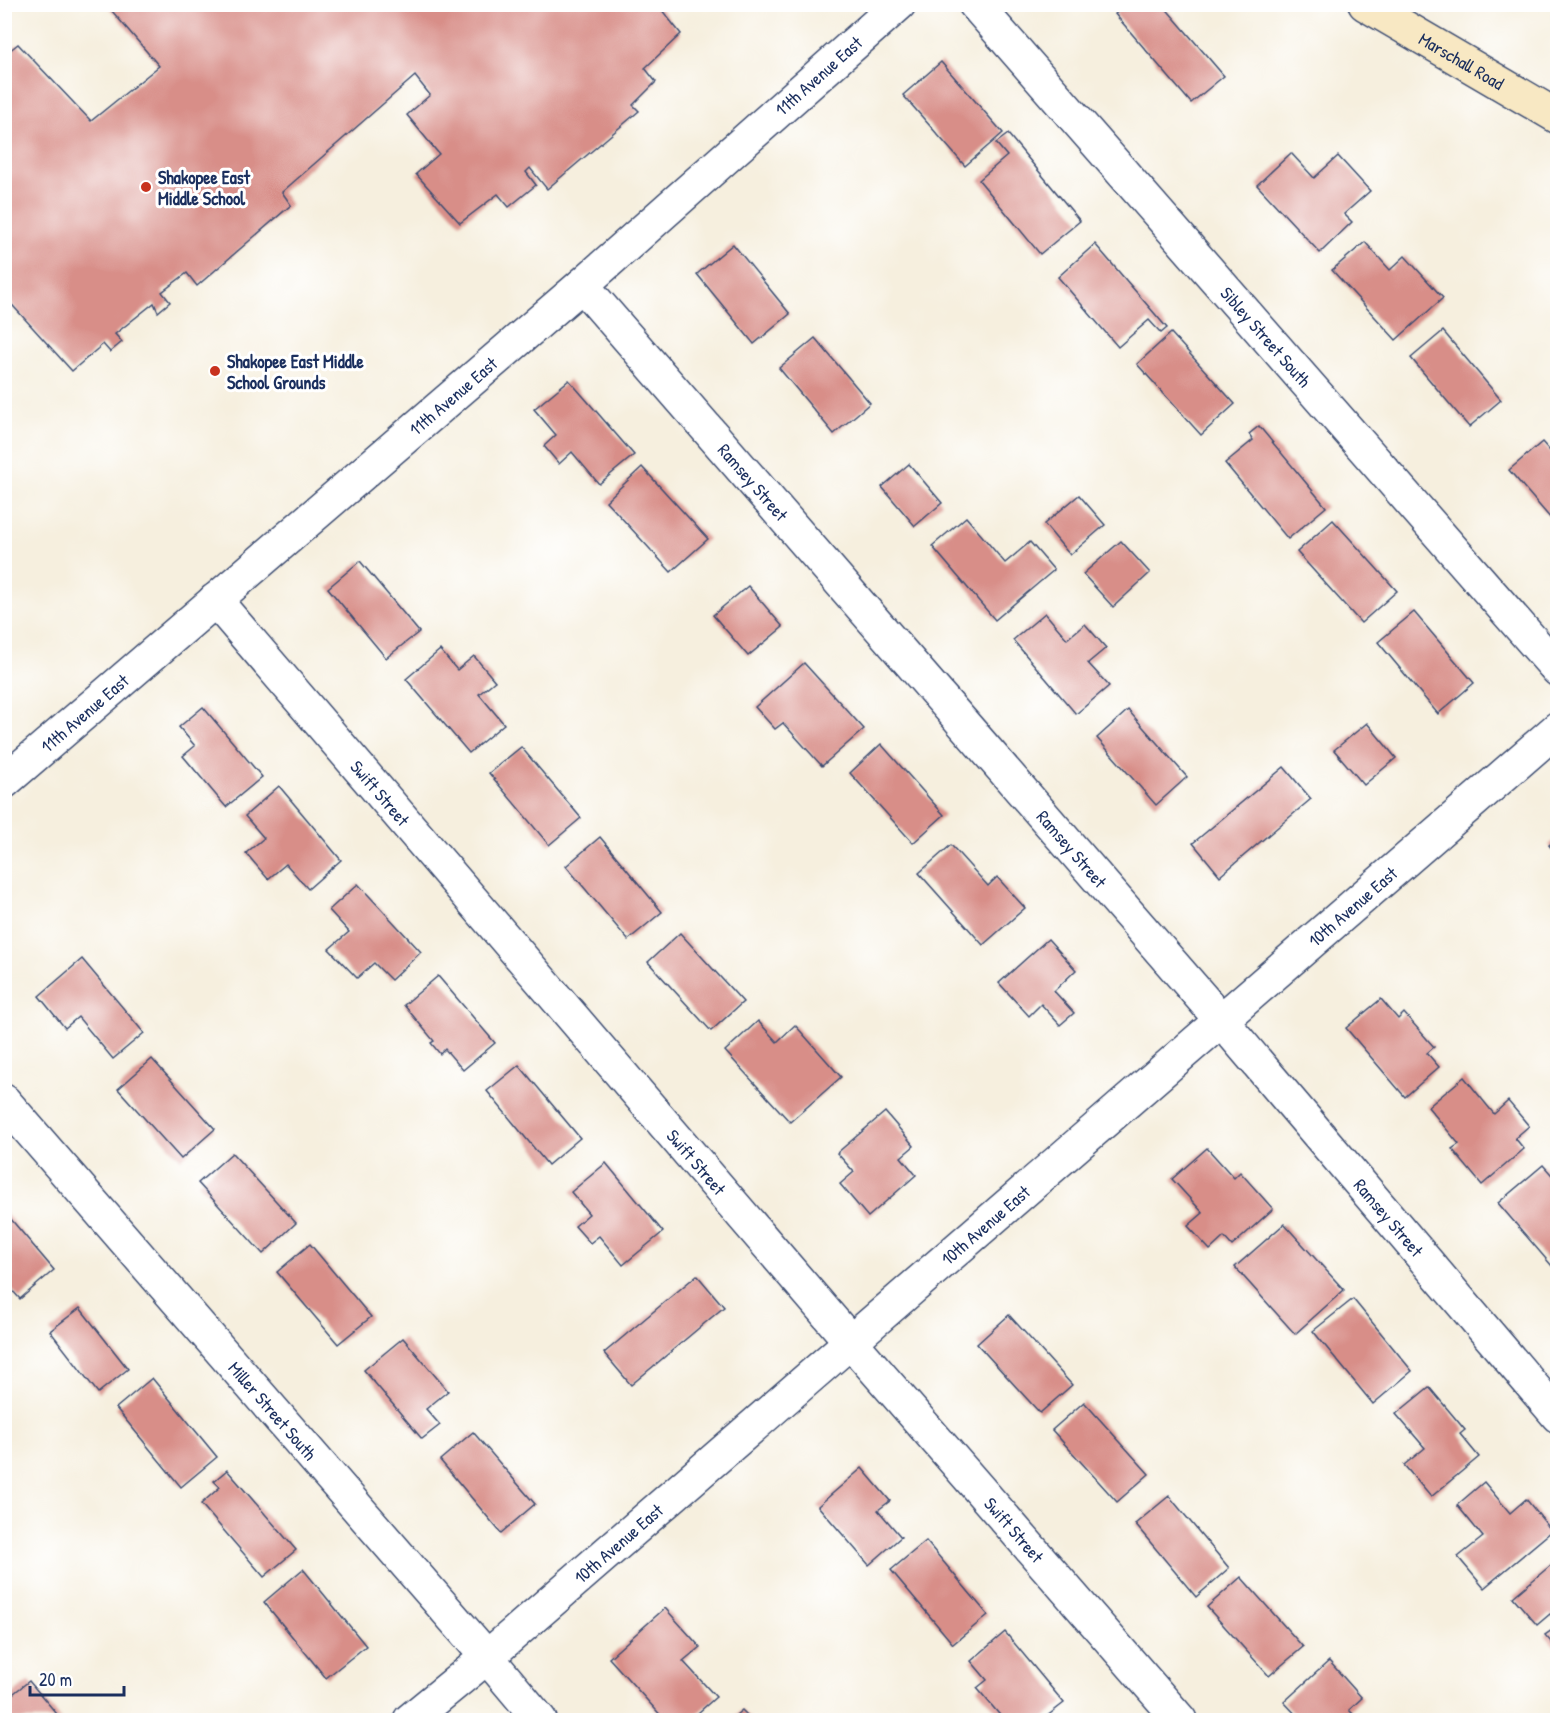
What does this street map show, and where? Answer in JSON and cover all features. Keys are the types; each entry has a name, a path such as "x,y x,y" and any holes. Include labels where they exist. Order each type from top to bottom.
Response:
{"main road":[{"name":"Marschall Road","path":"1365,4 1557,117"}],"street":[{"name":"11th Avenue East","path":"4,782 582,285 899,4"},
{"name":"Sibley Street South","path":"975,4 1557,670"},
{"name":"Ramsey Street","path":"582,285 1221,1020 1557,1416"},
{"name":"Swift Street","path":"215,600 851,1342 1180,1720"},
{"name":"10th Avenue East","path":"410,1720 487,1657 1557,728"},
{"name":"Miller Street South","path":"4,1101 540,1720"}],"building":[{"name":"Shakopee East Middle School","path":"106,4 657,4 681,34 645,68 656,82 633,105 639,111 547,189 530,168 526,172 536,185 509,207 498,194 460,223 416,174 439,154 407,115 430,95 415,76 282,192 291,205 197,286 187,273 162,292 170,302 158,312 154,303 115,334 122,342 110,352 103,344 72,371 4,296 4,55 18,44 91,121 159,66"},
{"path":"1126,5 1163,5 1224,76 1191,103 1115,14"},
{"path":"941,62 1003,133 965,166 903,95"},
{"path":"1008,134 1080,221 1040,254 979,180 1007,156 996,143"},
{"path":"1291,153 1314,178 1338,156 1370,191 1344,214 1352,222 1320,253 1257,185"},
{"path":"1365,242 1390,270 1405,256 1443,298 1396,340 1332,270"},
{"path":"733,244 790,314 754,344 697,274"},
{"path":"1095,244 1167,328 1161,333 1149,320 1118,347 1058,277"},
{"path":"1443,331 1501,400 1469,427 1411,358"},
{"path":"1171,333 1235,404 1201,435 1137,364"},
{"path":"815,338 870,403 834,434 779,368"},
{"path":"569,380 634,455 599,484 572,452 559,464 544,446 556,435 534,409"},
{"path":"1259,426 1326,507 1288,539 1225,463 1253,440 1249,434"},
{"path":"1542,442 1558,460 1558,527 1509,470"},
{"path":"909,464 942,503 915,526 882,487"},
{"path":"642,467 708,539 671,572 606,501"},
{"path":"1079,495 1105,525 1070,555 1044,524"},
{"path":"966,517 1005,563 1030,542 1054,570 995,620 932,546"},
{"path":"1333,520 1397,591 1361,623 1297,552"},
{"path":"1121,541 1150,573 1113,607 1083,574"},
{"path":"360,561 419,632 386,658 328,588"},
{"path":"748,586 783,627 748,656 713,615"},
{"path":"1414,612 1474,683 1438,714 1378,642"},
{"path":"1045,613 1067,639 1085,624 1106,648 1088,663 1109,686 1076,714 1013,640"},
{"path":"440,650 457,670 474,656 495,681 479,694 504,724 469,753 406,679"},
{"path":"804,663 864,729 822,766 783,723 775,729 755,707"},
{"path":"203,707 262,777 226,807 183,756 195,746 179,727"},
{"path":"1128,710 1187,777 1156,805 1097,738"},
{"path":"1367,723 1396,758 1364,785 1334,750"},
{"path":"881,744 944,815 913,843 850,773"},
{"path":"521,747 581,818 549,845 489,773"},
{"path":"1284,767 1311,799 1220,876 1193,843"},
{"path":"279,786 341,860 308,889 286,864 268,879 246,853 264,838 245,816"},
{"path":"600,837 662,912 628,940 566,866"},
{"path":"1558,838 1558,856 1549,845"},
{"path":"951,845 988,886 997,877 1025,908 983,945 919,873"},
{"path":"358,884 421,952 391,980 374,963 357,978 329,949 349,932 329,910"},
{"path":"680,933 743,1002 711,1031 648,962"},
{"path":"1048,939 1076,970 1054,991 1074,1013 1060,1025 1041,1004 1029,1016 999,983"},
{"path":"82,959 144,1033 113,1059 78,1017 65,1028 39,996"},
{"path":"438,976 495,1043 463,1070 445,1049 440,1054 431,1043 434,1041 404,1005"},
{"path":"1381,999 1398,1019 1404,1013 1434,1047 1427,1053 1439,1067 1405,1097 1346,1028"},
{"path":"758,1021 777,1042 795,1025 841,1077 790,1122 725,1051"},
{"path":"152,1059 215,1129 181,1159 118,1089"},
{"path":"519,1065 580,1138 548,1165 487,1091"},
{"path":"1464,1077 1494,1114 1508,1101 1529,1126 1515,1138 1524,1149 1482,1185 1452,1149 1459,1144 1428,1107"},
{"path":"885,1112 914,1146 901,1157 916,1175 868,1217 840,1184 854,1172 837,1153"},
{"path":"1207,1148 1234,1178 1240,1172 1273,1209 1232,1246 1224,1237 1210,1250 1188,1226 1203,1213 1172,1179"},
{"path":"232,1153 296,1223 263,1254 198,1183"},
{"path":"606,1163 663,1232 623,1265 599,1236 590,1243 575,1226 589,1214 571,1192"},
{"path":"1543,1165 1558,1182 1558,1273 1498,1203"},
{"path":"4,1211 54,1270 20,1299 4,1281"},
{"path":"1284,1224 1344,1290 1295,1334 1235,1267"},
{"path":"310,1244 371,1317 338,1344 277,1272"},
{"path":"697,1275 724,1307 631,1385 604,1353"},
{"path":"1353,1299 1412,1371 1373,1404 1313,1331"},
{"path":"80,1308 128,1369 98,1393 50,1331"},
{"path":"1009,1315 1072,1385 1040,1413 977,1344"},
{"path":"403,1338 448,1391 426,1409 440,1425 422,1439 364,1370"},
{"path":"152,1378 217,1457 181,1487 116,1408"},
{"path":"1429,1387 1465,1430 1460,1434 1479,1457 1431,1497 1404,1465 1425,1448 1396,1414"},
{"path":"1084,1402 1149,1474 1117,1502 1052,1430"},
{"path":"473,1432 535,1504 501,1533 440,1460"},
{"path":"862,1468 890,1501 878,1510 901,1537 869,1565 818,1506"},
{"path":"227,1470 296,1550 264,1577 201,1504 220,1487 214,1481"},
{"path":"1484,1482 1510,1513 1526,1499 1552,1531 1484,1588 1458,1557 1483,1537 1457,1505"},
{"path":"1169,1496 1229,1568 1196,1597 1135,1524"},
{"path":"926,1541 988,1615 953,1644 891,1570"},
{"path":"1558,1559 1558,1622 1550,1614 1537,1625 1513,1597"},
{"path":"303,1569 366,1646 326,1678 264,1602"},
{"path":"1241,1577 1303,1647 1269,1676 1207,1607"},
{"path":"665,1608 700,1647 683,1661 716,1697 690,1720 665,1720 609,1658"},
{"path":"1558,1626 1558,1650 1545,1635"},
{"path":"1005,1632 1064,1703 1042,1720 1004,1720 977,1688 987,1680 971,1661"},
{"path":"1329,1661 1362,1698 1349,1710 1359,1720 1301,1720 1284,1702"},
{"path":"29,1681 62,1720 4,1720 4,1701"},
{"path":"742,1710 752,1720 730,1720"}],"place":[{"name":"Shakopee East Middle School","path":"146,187"},
{"name":"Shakopee East Middle School Grounds","path":"215,371"}]}
